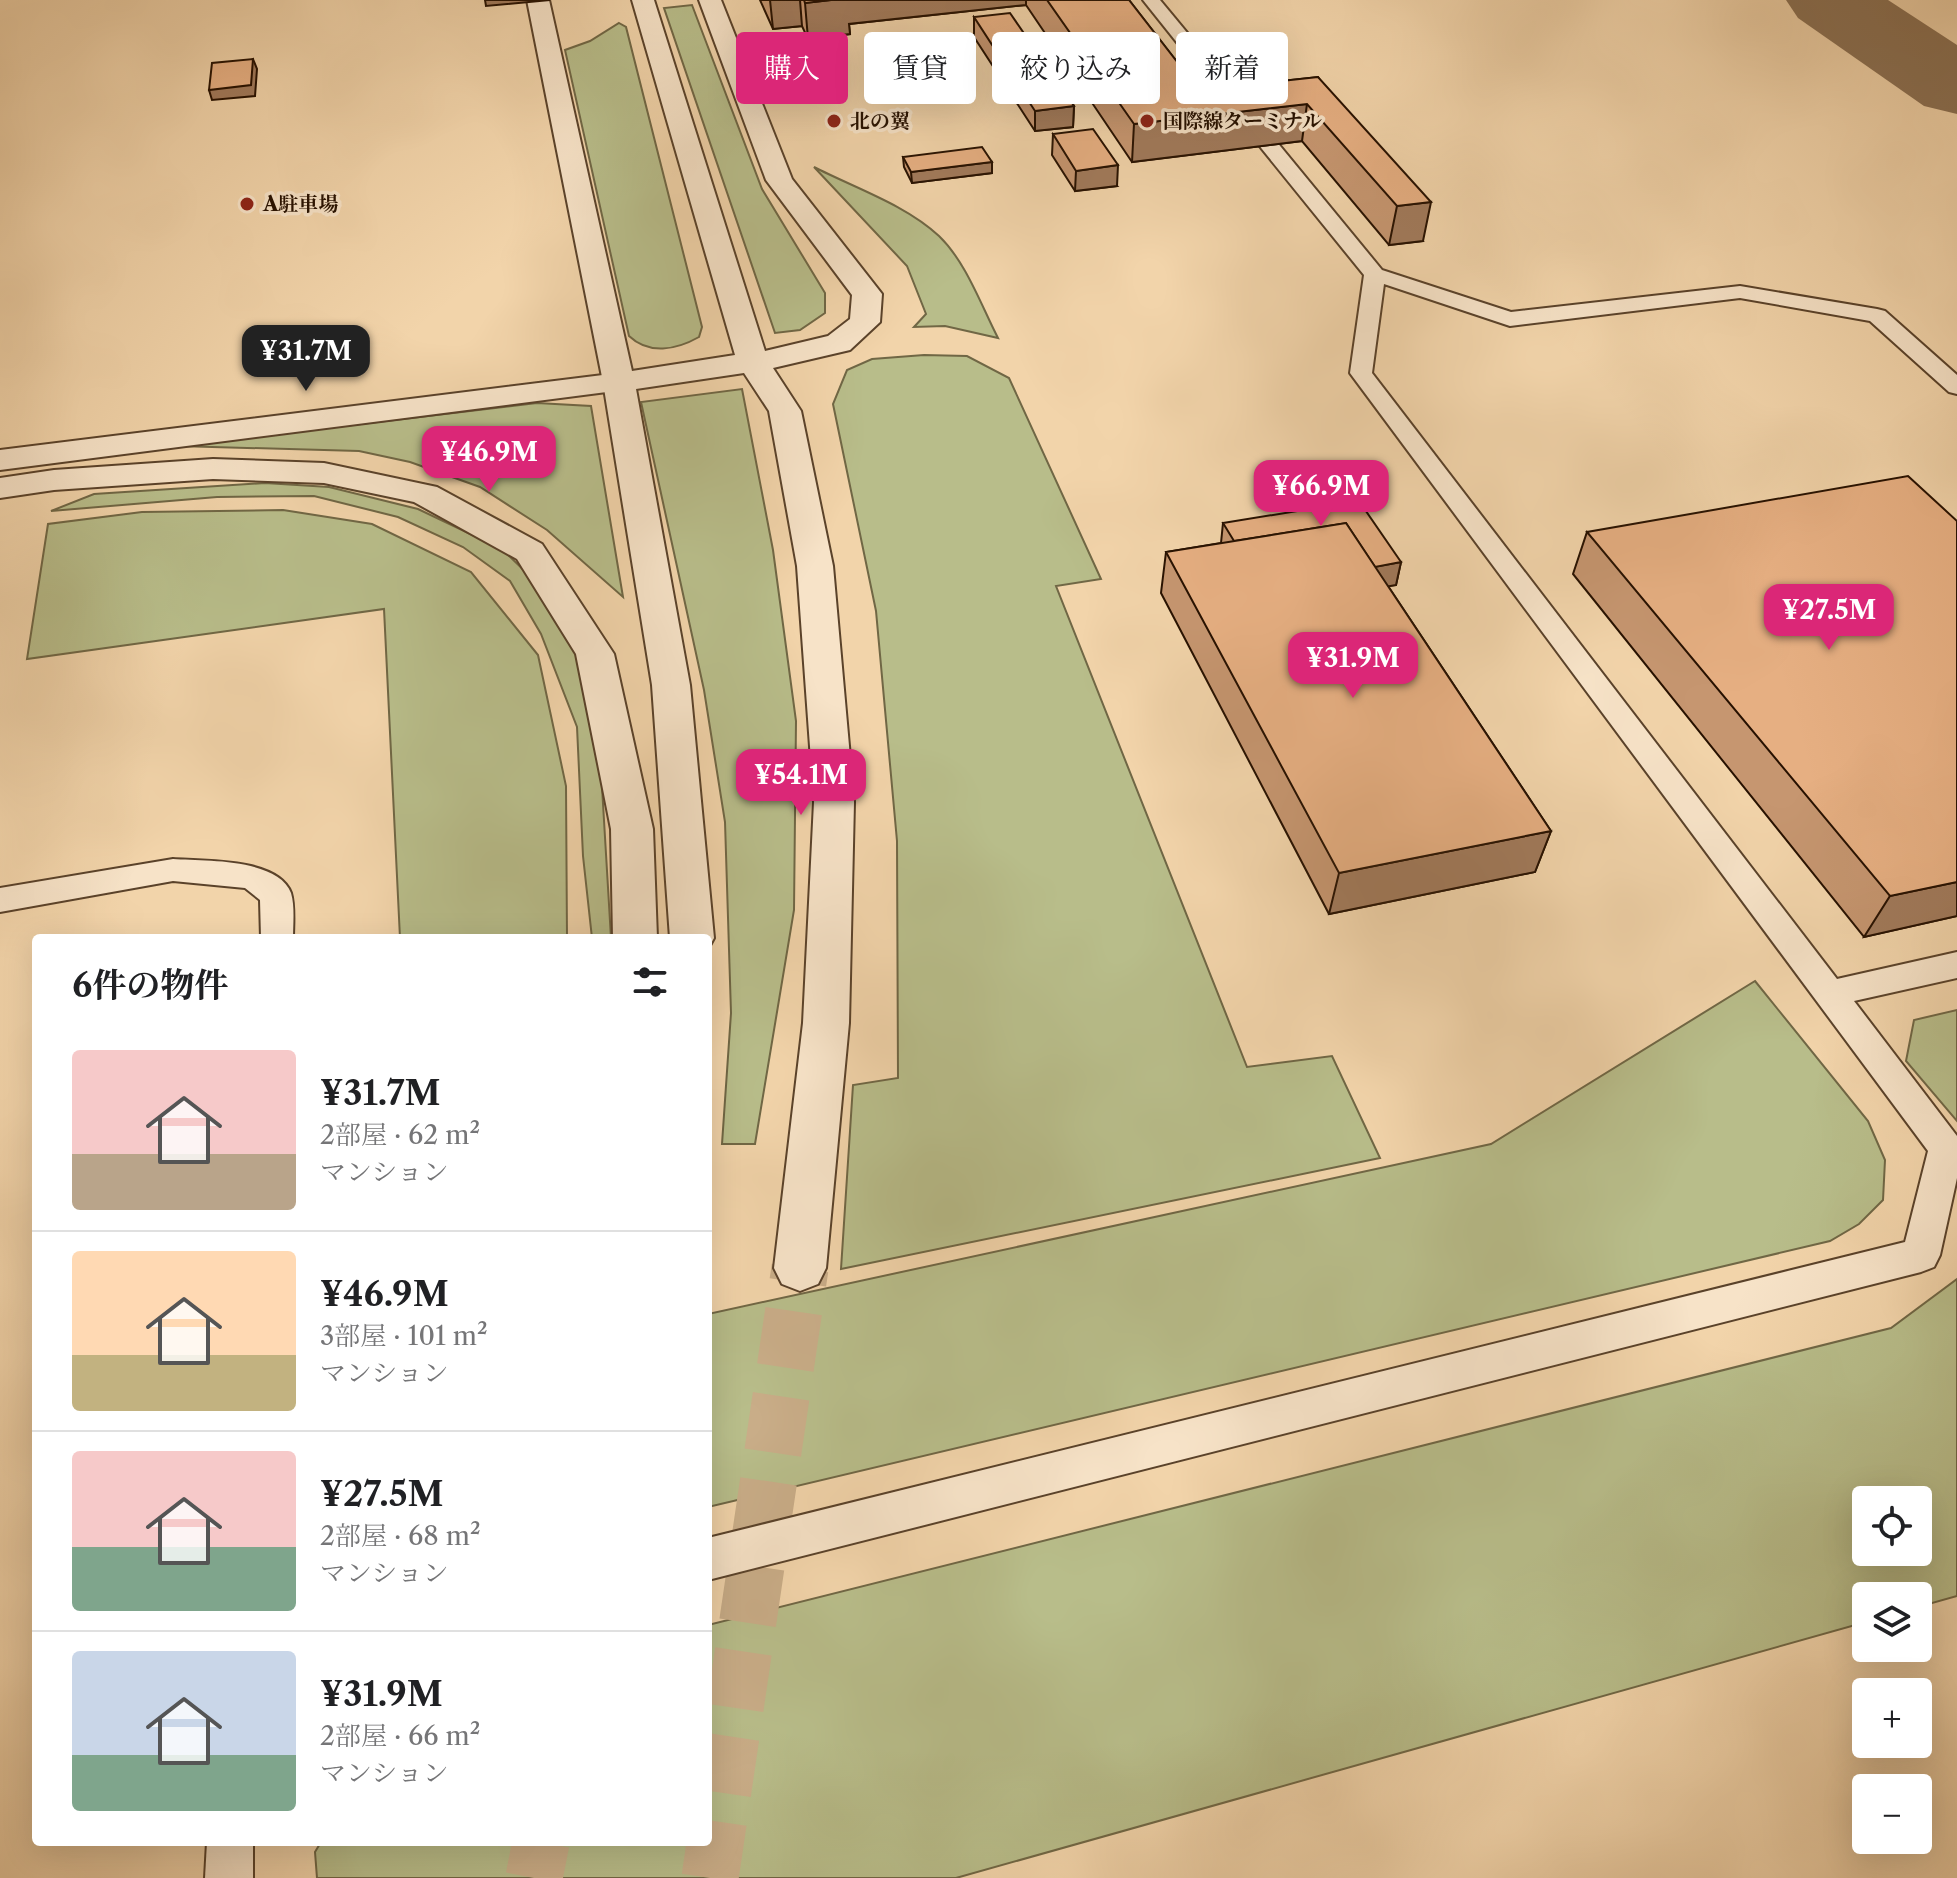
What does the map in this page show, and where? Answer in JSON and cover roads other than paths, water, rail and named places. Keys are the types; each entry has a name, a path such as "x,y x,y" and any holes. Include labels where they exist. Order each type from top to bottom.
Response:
{"street":[{"path":"538,0 619,382 671,685 692,934"},
{"path":"643,0 753,362 785,411 815,566 834,802 826,1023 800,1268"},
{"path":"0,460 619,382 793,356 839,343 865,322 867,294 779,180 710,0"},
{"path":"0,488 54,480 213,469 324,473 425,494 530,552 595,654 632,829 635,934"}],"lane":[{"path":"1151,0 1249,120"},
{"path":"1269,145 1375,274 1510,319 1740,292 1877,316 1957,387"},
{"path":"712,1558 1921,1255 1951,1155 1361,373 1375,274"},
{"path":"0,900 173,870 252,877 276,895 277,934"},
{"path":"1830,994 1957,965"},
{"path":"229,1878 230,1846"}],"tunnel":[{"path":"710,1878 800,1268"},
{"path":"534,1878 540,1846"}],"place":[{"name":"北の翼","path":"834,121"},
{"name":"国際線ターミナル","path":"1147,121"},
{"name":"A駐車場","path":"247,204"}]}
